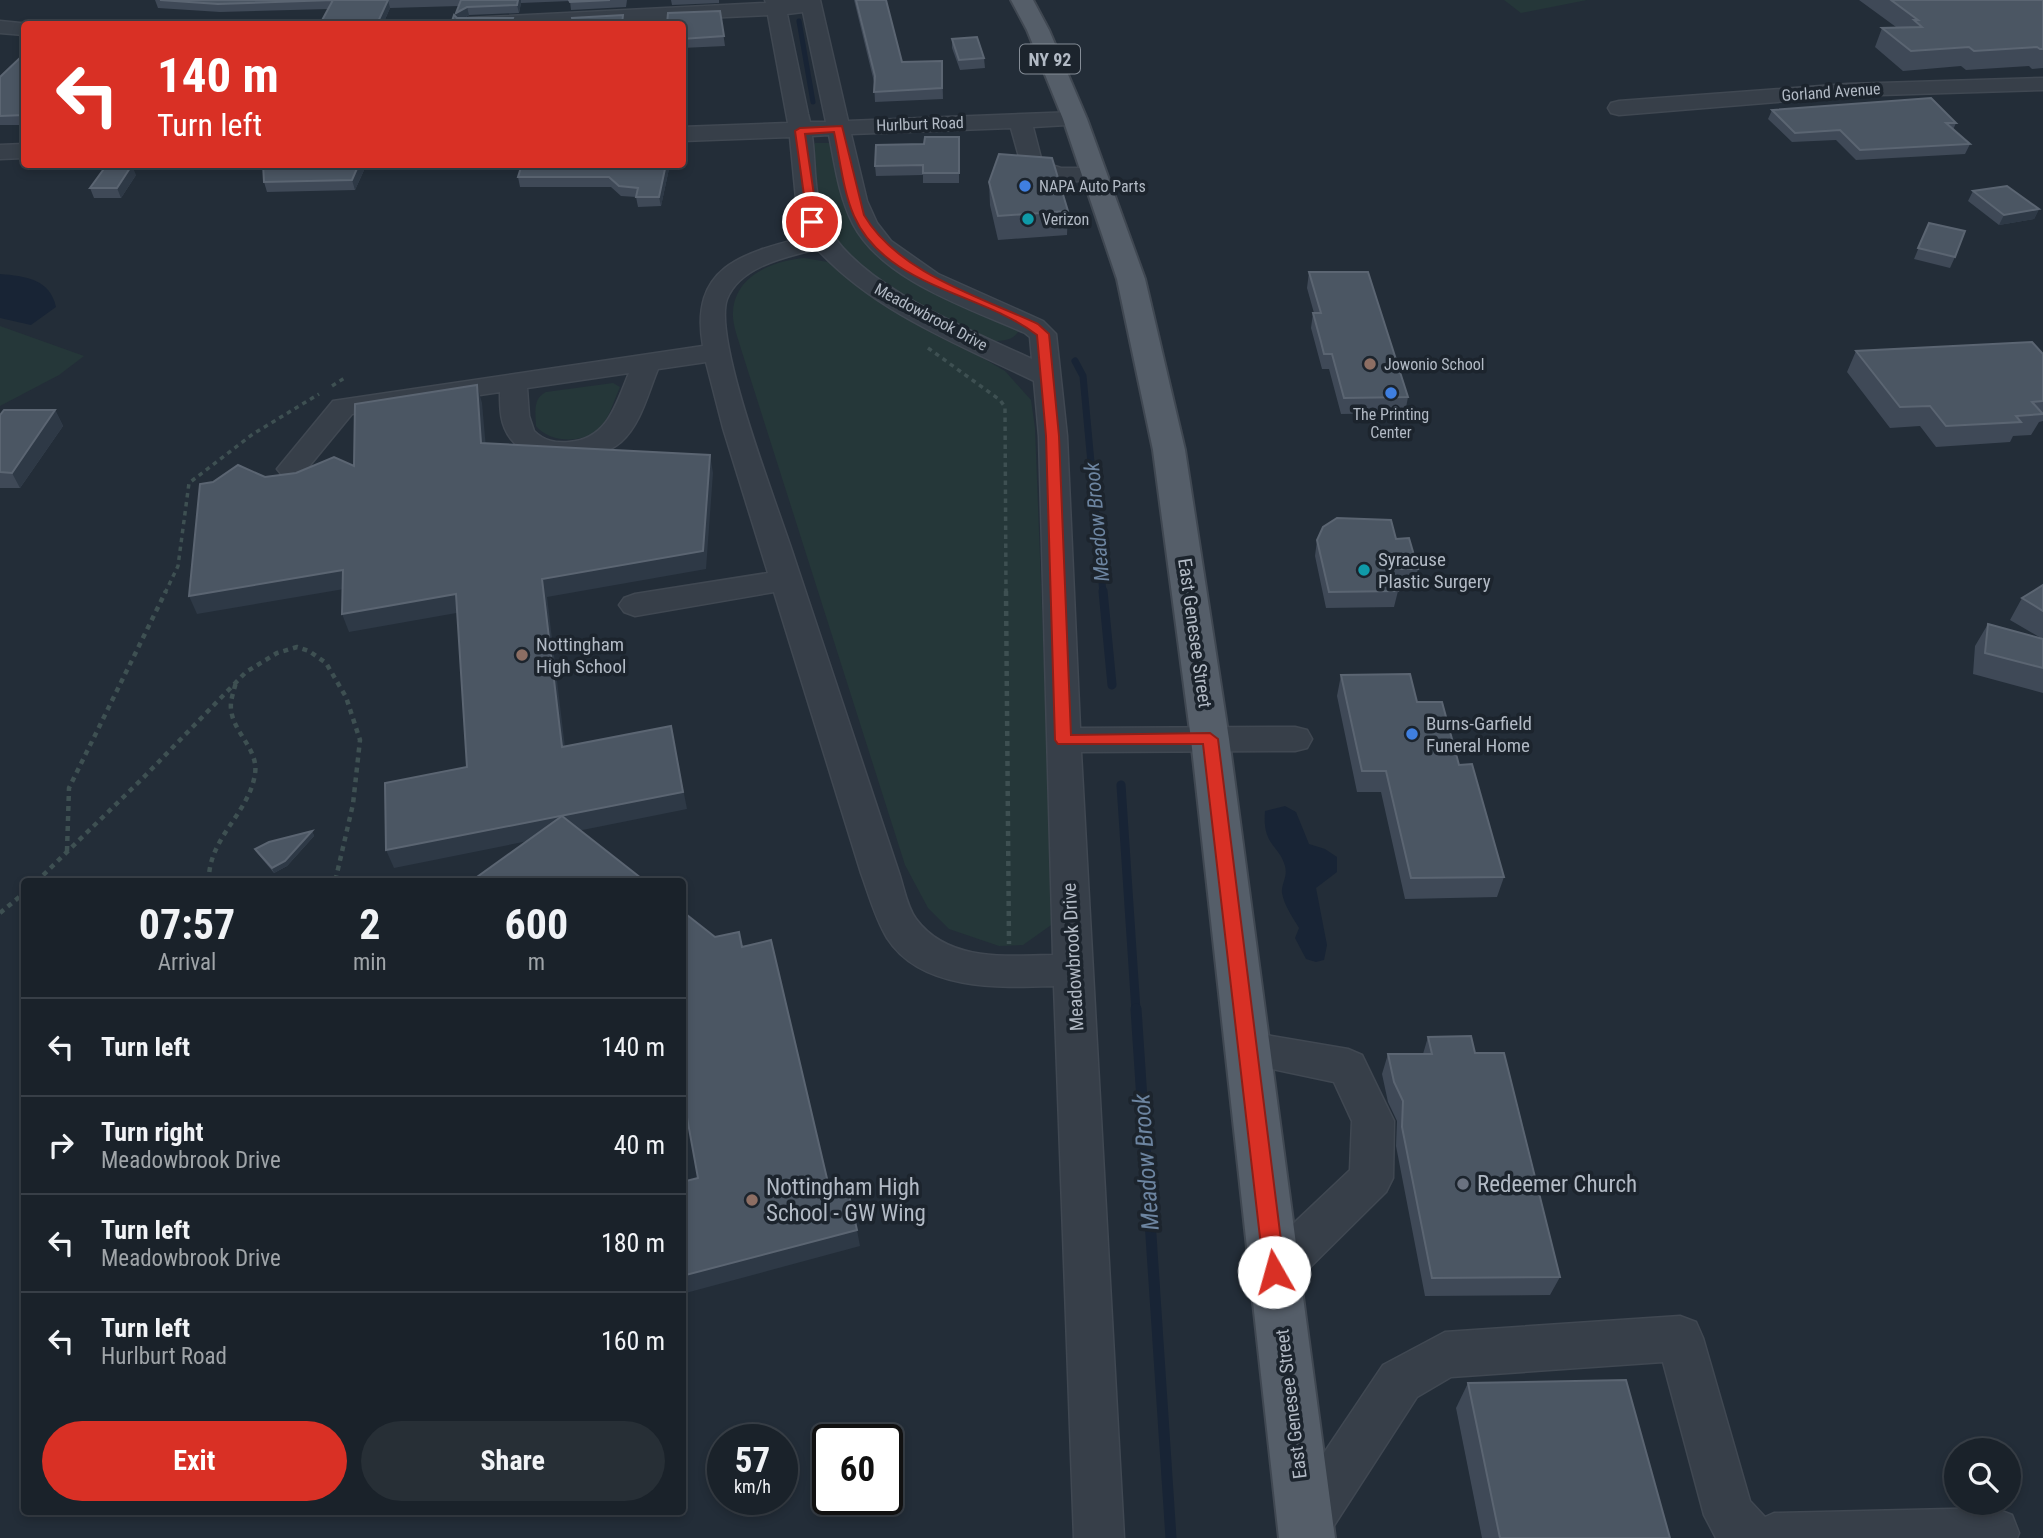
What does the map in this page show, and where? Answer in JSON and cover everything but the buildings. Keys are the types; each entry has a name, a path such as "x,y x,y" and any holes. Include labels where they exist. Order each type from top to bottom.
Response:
{"main road":[{"name":"East Genesee Street","path":"1022,0 1038,30 1074,119 1131,279 1169,450 1210,739 1306,1532"}],"street":[{"path":"515,21 810,3"},
{"name":"Meadowbrook Drive","path":"810,3 859,215 873,237 891,255 921,275 1034,327 1043,334 1053,436 1063,740 1099,1538"},
{"name":"Meadowbrook Drive","path":"776,4 800,131 812,222 823,240 857,276 884,294 1046,376"},
{"path":"0,27 21,29"},
{"name":"Gorland Avenue","path":"1619,108 1848,90 2043,84"},
{"name":"Hurlburt Road","path":"686,134 1074,119"},
{"path":"1021,121 1031,166 1059,175 1093,173"},
{"path":"0,152 21,151"},
{"path":"823,240 766,255 724,283 715,299 712,316 717,352 746,456 880,873 902,929 934,959 995,972 1074,970"},
{"path":"292,469 343,407 717,352"},
{"path":"513,382 515,419 523,437 544,449 580,449 612,435 621,423 647,363"},
{"path":"635,605 786,580"},
{"path":"1063,740 1296,739"},
{"path":"1248,1049 1348,1067 1373,1121 1371,1178 1274,1272"},
{"path":"1306,1532 1400,1381 1445,1355 1681,1338 1729,1515 1750,1538"},
{"path":"1774,1538 1994,1533"}],"path":[{"path":"922,344 1000,400 1005,407 1010,972"},
{"path":"67,852 69,788 178,566 189,483 253,434 346,377"},
{"path":"40,878 246,672 277,653 296,647 309,651 326,663 346,697 360,740 353,804 336,878"},
{"path":"208,878 207,872 216,848 244,802 255,776 255,756 231,709 237,682"},
{"path":"0,913 21,896"}],"shaded area":[{"path":"1504,0 1587,0 1521,13"},
{"path":"815,143 831,143 852,216 1019,330 1015,336 994,341 927,310 881,284 843,251 830,232 820,202 811,149"},
{"path":"804,258 828,262 869,292 1005,371 1031,400 1035,428 1054,923 1023,945 999,946 949,929 928,908 905,865 733,321 735,299 748,279 780,262"},
{"path":"0,326 84,356 59,375 0,406"},
{"path":"613,383 620,387 611,410 604,423 590,435 571,440 561,439 536,426 537,402 546,392"}],"water":[{"path":"0,274 27,278 42,285 48,290 56,307 31,325 0,318"},
{"path":"1285,806 1296,812 1309,844 1325,849 1337,857 1337,872 1316,888 1327,945 1324,960 1316,962 1306,959 1295,938 1299,928 1282,893 1285,866 1266,831 1265,811"}],"waterway":[{"name":"Meadow Brook","path":"799,21 813,102"},
{"name":"Meadow Brook","path":"1075,361 1083,376 1103,593"},
{"name":"Meadow Brook","path":"1103,591 1112,685"},
{"name":"Meadow Brook","path":"1121,785 1136,1011"},
{"name":"Meadow Brook","path":"1136,1009 1171,1538"}],"place":[{"name":"NAPA Auto Parts","path":"1025,186"},
{"name":"Verizon","path":"1028,219"},
{"name":"Jowonio School","path":"1370,364"},
{"name":"The Printing Center","path":"1391,393"},
{"name":"Syracuse Plastic Surgery","path":"1364,570"},
{"name":"Nottingham High School","path":"522,655"},
{"name":"Burns-Garfield Funeral Home","path":"1412,734"},
{"name":"Redeemer Church","path":"1463,1184"},
{"name":"Nottingham High School - GW Wing","path":"752,1200"}],"route":[{"path":"812,222 800,131 838,129 859,215 873,237 891,255 921,275 1034,327 1043,334 1053,436 1063,740 1210,739 1274,1272"}]}
